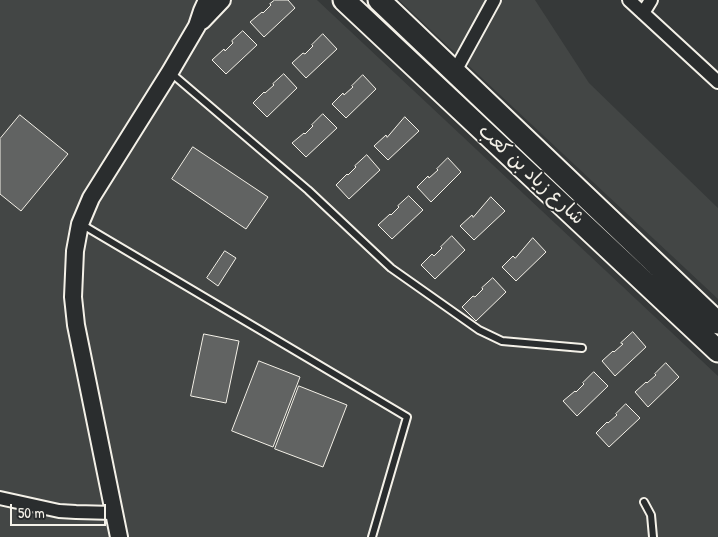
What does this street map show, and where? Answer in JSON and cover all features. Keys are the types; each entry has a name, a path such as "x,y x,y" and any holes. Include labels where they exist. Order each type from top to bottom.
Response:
{"highway":[{"name":"شارع زياد بن كعب","path":"344,0 718,351"},
{"name":"شارع زياد بن كعب","path":"379,0 718,323"}],"street":[{"path":"118,537 76,325 73,297 75,251 80,224 91,198 197,26 207,0"},
{"path":"197,26 222,0"},
{"path":"454,73 494,0"},
{"path":"629,0 718,82"},
{"path":"643,13 651,0"},
{"path":"0,498 59,511 114,513"}],"lane":[{"path":"170,72 308,190 391,268 479,330 502,341 582,348"},
{"path":"80,224 407,417 372,537"},
{"path":"644,502 651,515 653,537"}],"shaded area":[{"path":"0,0 317,0 718,376 718,537 0,537"},
{"path":"399,0 535,0 589,83 718,208 718,299 468,65"}],"building":[{"path":"275,0 288,0 295,8 264,37 250,22 263,13"},
{"path":"243,31 257,45 226,74 212,60 224,49 225,51"},
{"path":"323,34 337,49 306,78 292,63 303,53 305,54"},
{"path":"284,74 297,88 267,117 253,103"},
{"path":"363,75 376,89 346,118 332,104 343,93 344,95 353,87"},
{"path":"323,114 337,128 306,157 292,143 305,134"},
{"path":"20,115 68,154 21,211 0,194 0,139"},
{"path":"405,117 419,131 388,160 374,146 386,135 387,137"},
{"path":"193,147 268,197 246,229 172,179"},
{"path":"367,155 380,170 349,199 336,185"},
{"path":"448,158 461,172 431,202 417,187 428,176 429,178 438,170"},
{"path":"409,196 423,210 392,239 378,225 391,215"},
{"path":"491,197 505,211 474,240 460,226 472,215 473,217"},
{"path":"452,236 465,250 435,279 421,265 432,254 434,256"},
{"path":"533,238 546,252 516,281 502,267 513,256 515,258"},
{"path":"225,251 236,258 218,286 207,278"},
{"path":"493,278 506,292 476,321 462,307 473,296 475,297"},
{"path":"633,332 646,347 615,376 602,361 623,344 621,343"},
{"path":"204,334 239,341 226,403 191,396"},
{"path":"259,361 300,377 273,447 232,431"},
{"path":"666,363 679,377 648,407 635,392 656,375"},
{"path":"594,372 608,386 577,416 563,401 576,392"},
{"path":"299,386 347,405 323,467 275,449"},
{"path":"626,404 640,418 609,447 596,433 617,415"}]}
